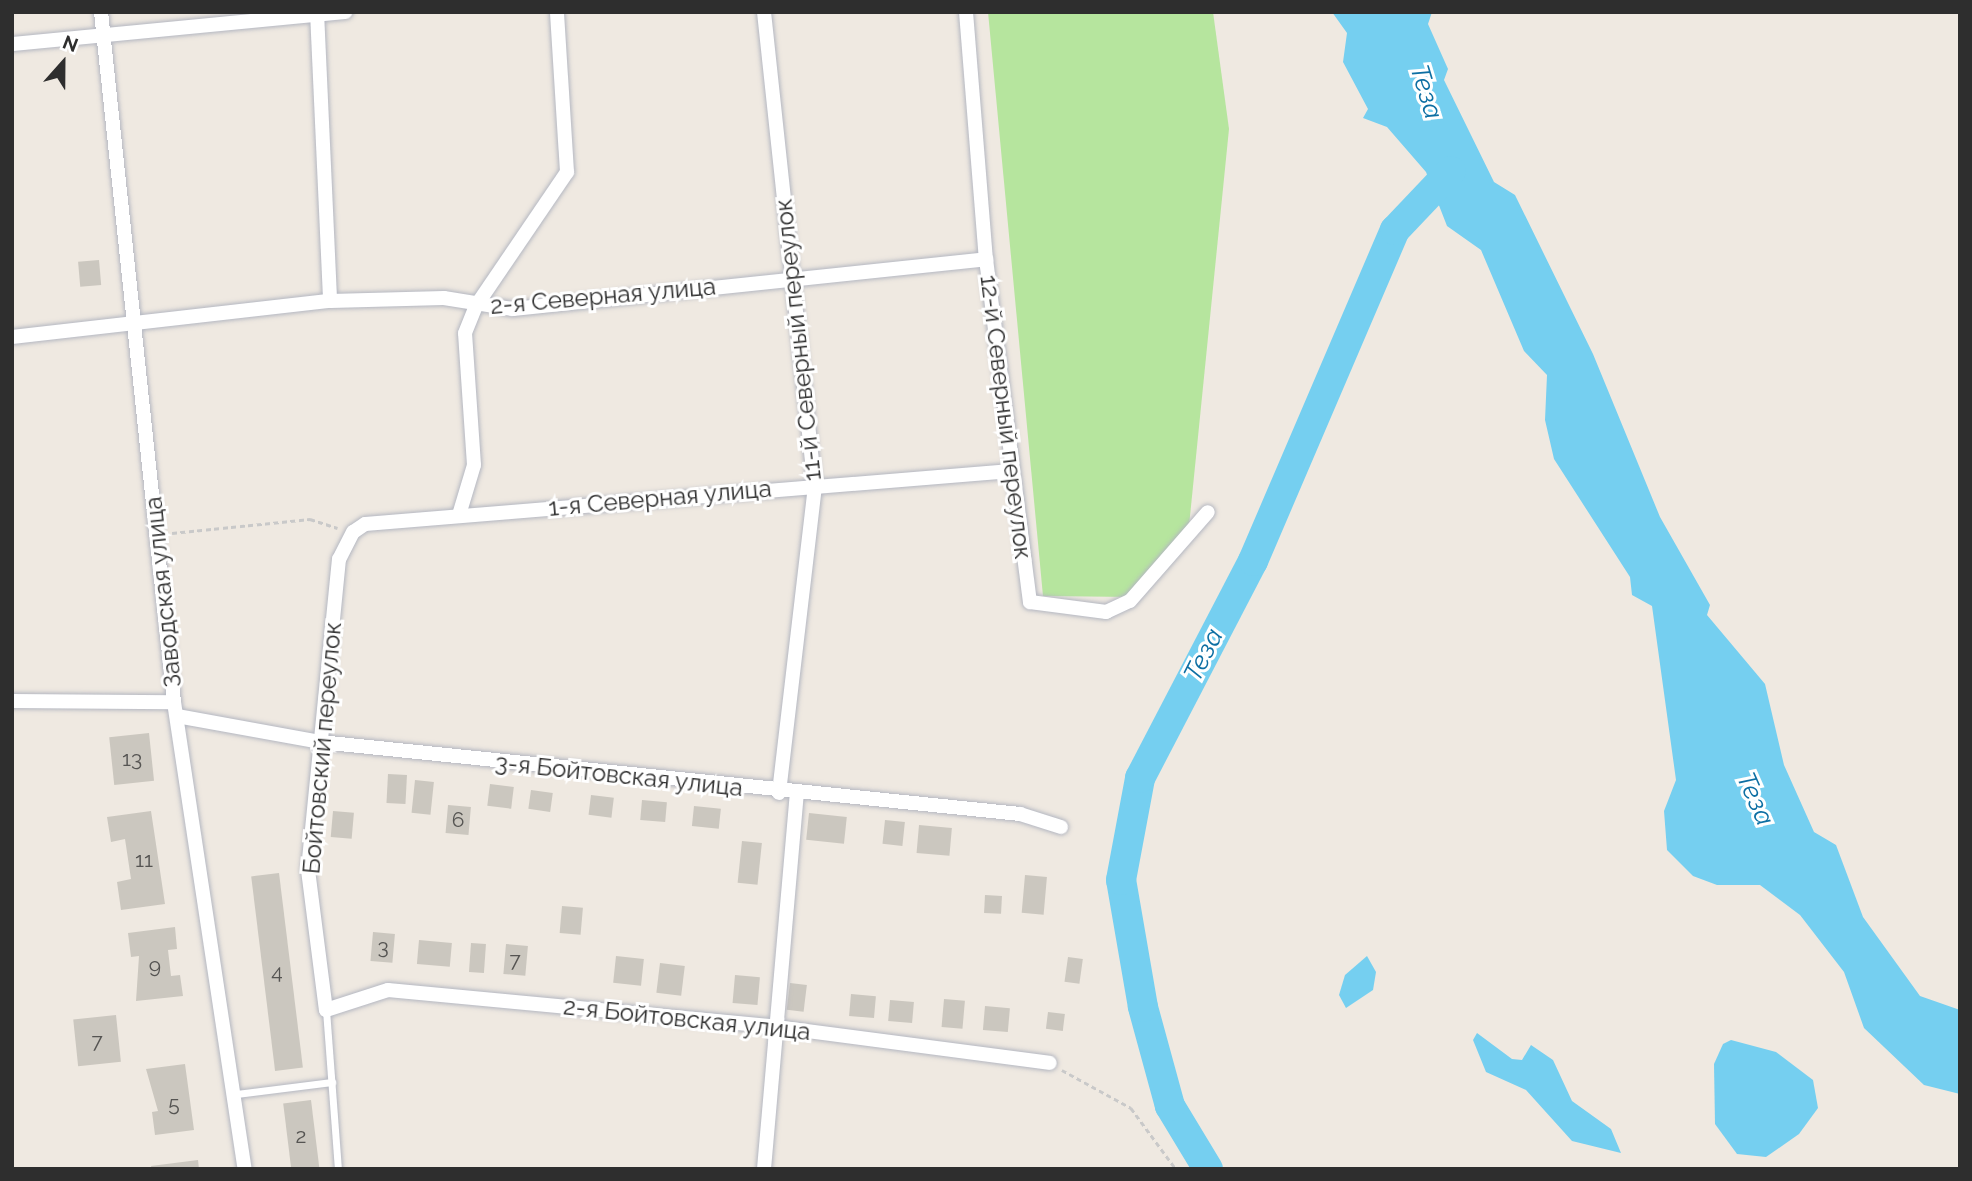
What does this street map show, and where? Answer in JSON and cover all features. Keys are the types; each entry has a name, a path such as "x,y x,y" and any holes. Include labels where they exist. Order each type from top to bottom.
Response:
{"street":[{"name":"Заводская улица","path":"101,12 130,325 158,534 175,709 236,1094 245,1169"},
{"path":"12,44 102,32 345,12"},
{"path":"459,515 474,465 466,333 476,306 567,172 557,12"},
{"name":"11-й Северный переулок","path":"764,12 815,486 779,793"},
{"name":"12-й Северный переулок","path":"966,12 986,259 1011,471 1030,602 1106,612 1130,601 1208,512"},
{"path":"318,14 330,301"},
{"name":"2-я Северная улица","path":"12,337 330,301 444,298 476,306 513,309 986,259"},
{"name":"1-я Северная улица","path":"353,532 365,524 459,515 1011,471"},
{"name":"Бойтовский переулок","path":"326,1010 308,864 339,559 353,532"},
{"path":"12,701 175,709"},
{"name":"3-я Бойтовская улица","path":"175,709 320,743 797,795 1020,814 1061,827"},
{"path":"764,1169 797,795"},
{"name":"2-я Бойтовская улица","path":"326,1010 388,990 777,1027 1050,1063"}],"lane":[{"path":"326,1010 338,1169"},
{"path":"236,1094 331,1082"}],"path":[{"path":"158,534 310,519 353,532"},
{"path":"1050,1063 1131,1108 1176,1169"}],"green space":[{"path":"988,12 1213,12 1229,129 1188,536 1133,597 1043,596"}],"water":[{"path":"1332,12 1432,12 1428,24 1448,69 1444,80 1494,182 1515,195 1593,354 1660,517 1710,605 1707,615 1765,684 1784,765 1814,832 1836,845 1863,917 1920,996 1960,1010 1960,1094 1924,1085 1864,1028 1844,972 1800,915 1760,885 1717,885 1693,876 1667,850 1664,811 1676,780 1652,606 1632,595 1630,577 1554,459 1545,420 1547,375 1524,351 1481,250 1447,226 1426,172 1387,127 1363,118 1368,109 1343,62 1347,33"},
{"path":"1367,956 1376,972 1373,990 1346,1008 1339,995 1345,975"},
{"path":"1477,1033 1512,1059 1522,1060 1531,1045 1553,1060 1572,1101 1611,1129 1621,1153 1572,1141 1526,1090 1486,1072 1473,1040"},
{"path":"1731,1040 1776,1052 1813,1080 1818,1108 1799,1134 1766,1157 1737,1154 1715,1124 1714,1064 1723,1044"}],"building":[{"path":"99,260 101,285 80,287 78,262"},
{"path":"149,733 154,781 114,785 109,737"},
{"path":"388,774 407,775 405,804 386,803"},
{"path":"415,780 434,782 430,815 412,813"},
{"path":"490,784 514,787 511,809 487,806"},
{"path":"531,790 553,793 550,812 528,809"},
{"path":"591,795 614,798 611,818 589,815"},
{"path":"642,800 667,802 665,822 640,820"},
{"path":"448,805 471,807 468,835 446,833"},
{"path":"694,806 721,809 719,829 692,826"},
{"path":"151,811 165,904 121,910 117,882 131,879 125,839 111,842 107,817"},
{"path":"333,811 354,813 352,839 331,837"},
{"path":"809,813 847,817 844,844 806,840"},
{"path":"885,820 905,822 902,846 882,844"},
{"path":"919,825 952,828 949,856 917,853"},
{"path":"742,841 762,843 758,885 738,883"},
{"path":"279,873 303,1068 275,1071 251,876"},
{"path":"1025,875 1047,877 1044,915 1022,913"},
{"path":"985,895 1002,896 1001,914 984,913"},
{"path":"562,906 583,908 581,935 560,933"},
{"path":"175,927 177,949 168,950 171,976 180,975 183,996 136,1001 139,956 131,957 128,933"},
{"path":"373,932 395,934 392,963 370,961"},
{"path":"419,940 452,943 450,967 417,964"},
{"path":"471,943 486,944 484,973 469,972"},
{"path":"506,944 528,946 525,976 503,974"},
{"path":"616,956 644,959 641,986 613,983"},
{"path":"1068,957 1083,959 1079,984 1065,982"},
{"path":"660,963 685,966 681,996 656,993"},
{"path":"735,975 760,977 757,1005 733,1003"},
{"path":"790,983 807,985 804,1012 787,1010"},
{"path":"851,994 876,996 874,1018 849,1016"},
{"path":"944,999 965,1001 962,1029 942,1027"},
{"path":"890,1000 914,1002 912,1023 888,1021"},
{"path":"985,1006 1010,1008 1008,1032 983,1030"},
{"path":"1048,1012 1065,1014 1063,1031 1046,1029"},
{"path":"116,1015 121,1062 78,1066 73,1019"},
{"path":"185,1064 194,1130 155,1135 152,1112 158,1111 146,1069"},
{"path":"311,1100 319,1169 291,1169 283,1103"},
{"path":"198,1160 199,1169 152,1169 151,1166"}],"waterway":[{"name":"Теза","path":"1208,1169 1170,1106 1143,1007 1121,880 1140,778 1253,561 1395,230 1451,171"}]}
